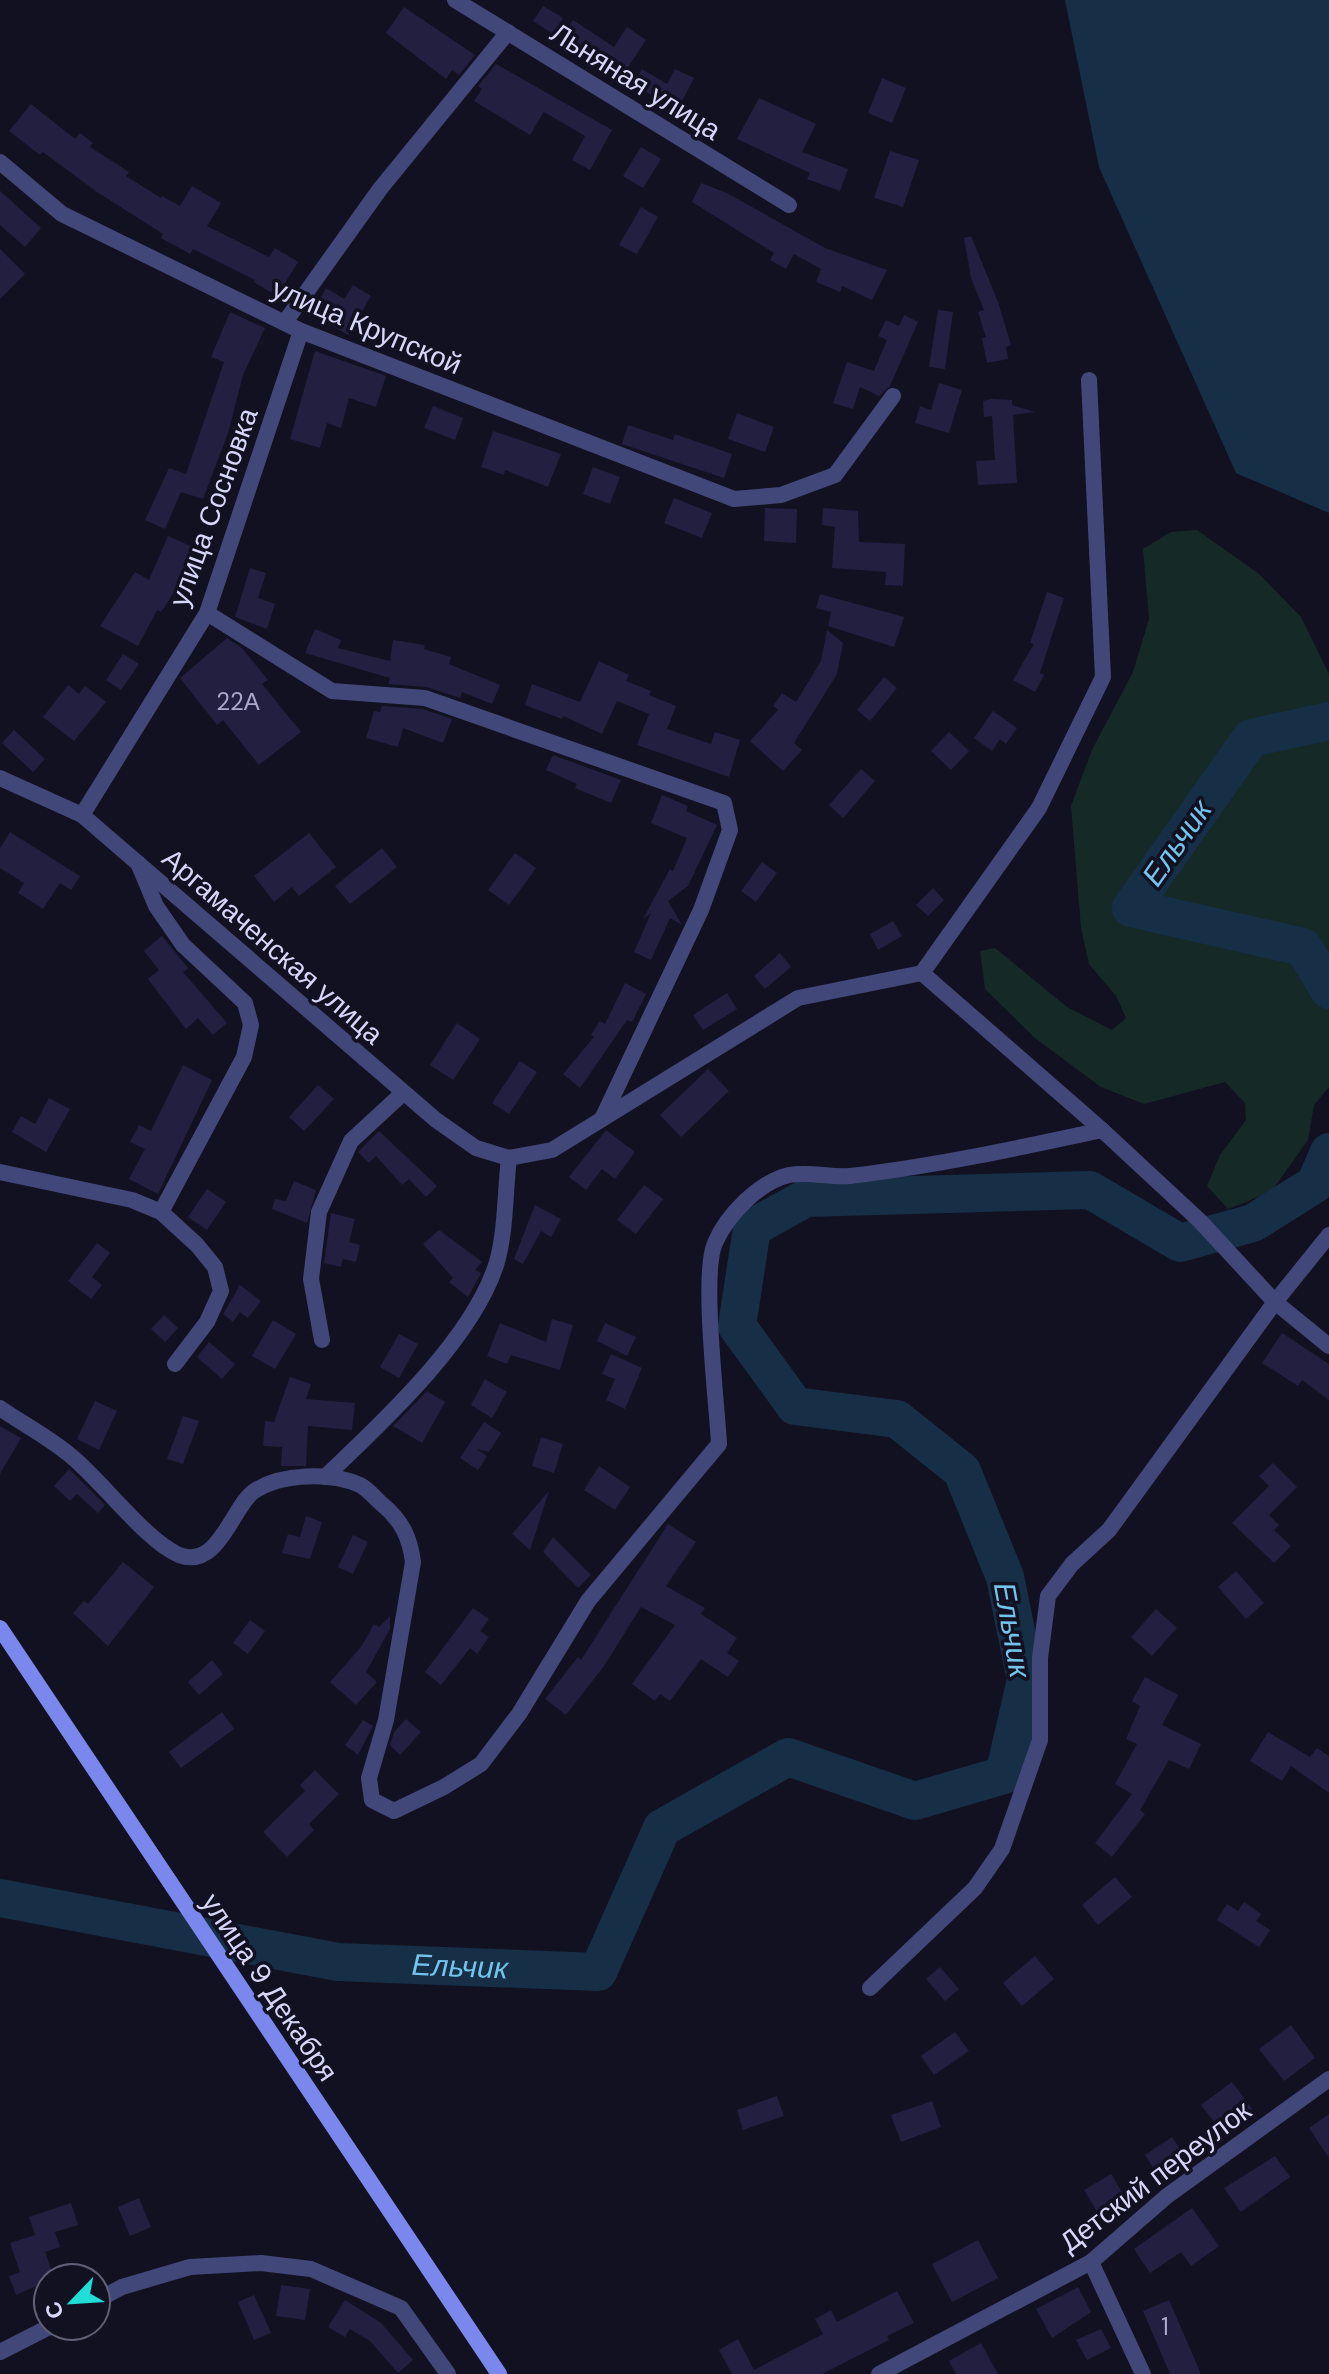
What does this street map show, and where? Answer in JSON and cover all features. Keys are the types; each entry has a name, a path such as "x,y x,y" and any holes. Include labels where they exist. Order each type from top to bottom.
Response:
{"main road":[{"name":"улица 9 Декабря","path":"0,1628 77,1748 499,2374"}],"street":[{"name":"Льняная улица","path":"455,0 789,205"},
{"path":"285,322 380,189 508,32"},
{"name":"улица Крупской","path":"0,162 62,214 301,331 734,499 781,495 835,475 893,396"},
{"name":"улица Сосновка","path":"82,815 207,613 301,331"},
{"path":"325,1477 386,1419 451,1342 485,1295 498,1259 509,1158 552,1150 798,998 922,973 1039,808 1103,677 1089,380"},
{"path":"207,613 332,691 425,698 724,803 730,830 701,910 602,1120"},
{"name":"Аргамаченская улица","path":"0,778 82,815 403,1093 476,1148 509,1158"},
{"path":"138,863 163,915 183,945 245,1003 251,1025 244,1057 161,1212"},
{"path":"922,973 1102,1130 1200,1221 1275,1302 1329,1346"},
{"path":"322,1340 311,1279 319,1212 351,1141 403,1093"},
{"path":"0,1408 70,1454 152,1535 181,1556 198,1555 214,1546 251,1493 275,1482 325,1477 361,1485 393,1513 410,1538 413,1562 386,1720 369,1778 372,1800 394,1811 444,1787 481,1764 519,1714 588,1601 719,1444 710,1302 714,1245 757,1190 790,1175 847,1176 1002,1152 1102,1130"},
{"path":"0,1172 132,1200 161,1212 215,1267 221,1291 207,1322 175,1364"},
{"path":"870,1988 975,1888 1002,1849 1040,1740 1040,1658 1048,1596 1072,1564 1109,1530 1275,1302 1329,1235"},
{"name":"Детский переулок","path":"879,2374 1091,2262 1167,2196 1329,2079"},
{"path":"1091,2262 1143,2374"},
{"path":"112,2292 190,2267 261,2263 311,2269 401,2308 448,2374"},
{"path":"0,2352 32,2336"}],"green space":[{"path":"1197,530 1259,574 1301,617 1329,674 1329,1087 1314,1105 1308,1140 1271,1192 1228,1209 1207,1186 1220,1155 1246,1120 1245,1103 1225,1082 1144,1104 1101,1087 1035,1038 985,989 980,951 995,948 1067,1007 1112,1030 1126,1018 1116,996 1089,964 1081,928 1071,806 1092,750 1133,672 1149,619 1143,549 1171,532"}],"water":[{"path":"1065,0 1329,0 1329,513 1236,473 1099,167"}],"building":[{"path":"543,6 563,18 553,34 533,21"},
{"path":"404,7 475,55 459,75 452,70 446,79 386,33"},
{"path":"573,20 614,47 627,27 646,40 623,75 562,37"},
{"path":"496,64 612,130 590,170 572,160 585,136 544,112 530,135 474,101 482,89 478,86"},
{"path":"642,69 667,84 675,69 694,78 678,109 633,85"},
{"path":"882,78 906,88 892,123 868,113"},
{"path":"759,98 816,124 802,152 848,169 840,191 807,179 810,173 737,139"},
{"path":"31,104 75,139 80,133 93,143 90,147 129,172 126,176 161,198 180,206 192,186 221,203 207,226 269,257 275,248 298,262 277,296 255,280 193,249 190,254 161,238 163,234 97,192 43,152 40,155 9,131"},
{"path":"641,147 661,159 643,188 623,176"},
{"path":"890,151 919,160 903,207 874,198"},
{"path":"701,183 727,193 825,248 887,270 872,300 842,286 840,292 816,282 821,269 794,254 786,269 770,260 774,253 692,202"},
{"path":"0,191 41,228 25,247 0,225"},
{"path":"641,207 658,217 637,254 619,245"},
{"path":"971,236 998,302 1011,345 1006,347 1008,359 987,363 982,338 986,337 978,312 984,310 971,278 964,238"},
{"path":"0,249 25,274 0,299"},
{"path":"353,285 371,296 348,335 312,313 326,288 344,299"},
{"path":"938,310 953,312 945,369 929,367"},
{"path":"230,312 265,328 243,375 228,433 203,499 181,492 165,529 145,520 169,468 186,474 224,362 211,357"},
{"path":"904,315 918,322 890,386 879,396 860,387 853,409 833,403 847,362 874,371 887,340 878,336 886,320 899,326"},
{"path":"315,351 386,376 376,407 349,398 341,428 327,423 320,448 290,439"},
{"path":"939,383 962,390 949,433 915,423 920,406 931,410"},
{"path":"1012,400 1012,405 1035,412 1013,415 1017,483 978,485 976,461 995,460 992,416 984,417 983,401"},
{"path":"433,406 463,418 455,440 424,428"},
{"path":"737,413 774,427 765,452 728,439"},
{"path":"628,425 673,440 675,434 732,454 724,478 622,444"},
{"path":"493,431 561,454 548,487 505,470 504,475 481,467"},
{"path":"593,467 620,477 610,504 583,494"},
{"path":"674,498 712,513 702,538 664,523"},
{"path":"765,508 797,509 796,543 764,541"},
{"path":"823,508 858,511 859,542 905,544 903,586 885,585 886,572 832,568 835,527 822,525"},
{"path":"168,536 195,548 179,585 161,612 157,610 138,646 100,626 135,572 149,580"},
{"path":"250,568 266,573 258,598 275,604 267,629 235,617"},
{"path":"1047,592 1064,598 1040,673 1044,675 1035,692 1013,680 1034,644 1030,643"},
{"path":"820,594 904,617 894,647 828,626 831,612 816,608"},
{"path":"315,629 341,640 338,648 390,661 393,640 425,645 424,649 451,657 449,664 500,685 492,704 462,692 460,698 426,687 388,684 390,678 305,653"},
{"path":"827,630 843,643 837,674 794,743 802,750 783,771 750,741 778,710 773,706 782,693 796,702 821,661"},
{"path":"227,638 242,648 268,680 262,684 301,732 259,765 223,720 217,725 180,678"},
{"path":"123,654 139,664 121,690 106,680"},
{"path":"599,661 629,675 626,681 651,691 649,695 676,706 667,729 711,744 715,732 740,740 729,777 637,745 649,714 617,701 602,734 563,716 562,719 525,705 532,684 580,702"},
{"path":"884,677 897,688 870,721 857,710"},
{"path":"68,685 79,694 85,686 106,702 74,741 43,717"},
{"path":"382,706 423,709 452,719 443,743 403,728 398,747 366,738 374,711 380,712"},
{"path":"993,711 1017,728 1006,744 1000,739 992,751 974,738"},
{"path":"14,730 45,759 33,772 2,743"},
{"path":"949,732 969,751 951,770 931,751"},
{"path":"553,755 621,780 611,803 575,788 577,784 546,770"},
{"path":"861,769 875,781 843,818 829,805"},
{"path":"662,795 688,806 686,811 717,825 688,886 668,901 682,925 670,918 651,960 634,952 651,913 643,919 670,869 673,871 687,838 651,823"},
{"path":"10,832 80,876 71,890 60,883 43,909 18,893 24,883 0,868 0,848"},
{"path":"309,833 336,867 299,896 292,887 274,902 254,876"},
{"path":"382,848 397,867 350,904 335,886"},
{"path":"515,853 536,868 509,905 488,890"},
{"path":"762,862 777,873 756,902 741,891"},
{"path":"933,888 944,900 928,916 916,905"},
{"path":"893,921 902,936 878,950 870,934"},
{"path":"162,936 188,968 183,972 227,1023 213,1035 198,1018 186,1029 148,979 159,970 144,951"},
{"path":"780,953 791,967 765,989 754,976"},
{"path":"625,983 646,994 632,1022 627,1020 580,1088 563,1074 594,1037 591,1035 600,1021 605,1024"},
{"path":"727,993 737,1009 703,1030 693,1015"},
{"path":"457,1023 480,1039 453,1080 430,1065"},
{"path":"520,1061 537,1072 509,1114 492,1103"},
{"path":"183,1065 212,1080 158,1194 129,1179 145,1149 130,1142 139,1125 151,1131"},
{"path":"708,1069 729,1091 681,1137 660,1115"},
{"path":"318,1085 334,1099 304,1131 289,1117"},
{"path":"49,1098 70,1109 46,1152 12,1132 21,1116 35,1124"},
{"path":"606,1130 635,1152 615,1179 602,1169 586,1190 569,1177"},
{"path":"379,1131 437,1186 426,1197 409,1179 402,1185 376,1156 369,1163 358,1152"},
{"path":"294,1181 316,1190 307,1223 272,1209 275,1199 286,1201"},
{"path":"644,1185 663,1199 636,1234 617,1220"},
{"path":"207,1189 226,1202 207,1230 188,1217"},
{"path":"535,1205 561,1219 551,1237 541,1231 523,1264 514,1259"},
{"path":"331,1213 355,1219 349,1242 360,1245 356,1262 343,1259 341,1267 324,1263"},
{"path":"439,1230 482,1262 475,1270 481,1273 468,1297 449,1282 453,1278 423,1244"},
{"path":"97,1243 110,1253 92,1277 102,1285 91,1299 68,1281"},
{"path":"240,1285 261,1301 248,1318 240,1312 233,1322 223,1314"},
{"path":"164,1315 178,1328 165,1342 151,1329"},
{"path":"552,1319 573,1325 560,1370 511,1355 507,1364 487,1356 500,1323 546,1342"},
{"path":"273,1320 296,1334 275,1369 252,1356"},
{"path":"605,1323 636,1337 627,1356 597,1341"},
{"path":"1282,1333 1329,1364 1329,1400 1302,1380 1298,1386 1262,1363"},
{"path":"399,1334 418,1344 399,1378 380,1367"},
{"path":"209,1342 235,1364 222,1379 197,1357"},
{"path":"611,1354 642,1368 625,1409 606,1400 615,1379 602,1374"},
{"path":"290,1377 311,1384 306,1399 355,1403 352,1430 308,1426 306,1466 281,1466 282,1447 263,1446 265,1421 274,1422"},
{"path":"485,1379 507,1392 492,1418 471,1405"},
{"path":"427,1391 445,1402 422,1443 393,1426"},
{"path":"95,1401 117,1411 99,1450 77,1439"},
{"path":"183,1416 199,1421 183,1464 167,1459"},
{"path":"484,1422 501,1433 489,1452 477,1449 487,1456 478,1470 460,1458"},
{"path":"0,1426 21,1438 0,1474"},
{"path":"541,1437 563,1444 554,1473 532,1466"},
{"path":"1273,1463 1297,1487 1269,1515 1279,1525 1274,1530 1291,1546 1274,1563 1232,1523 1269,1486 1259,1476"},
{"path":"599,1466 630,1487 615,1510 584,1490"},
{"path":"69,1469 105,1505 98,1513 77,1494 70,1501 54,1486"},
{"path":"549,1491 530,1550 512,1534"},
{"path":"306,1516 322,1522 310,1559 282,1553 288,1534 300,1537"},
{"path":"668,1524 696,1542 666,1586 705,1608 701,1614 737,1638 727,1653 739,1661 728,1677 701,1659 670,1701 660,1694 655,1701 632,1684 675,1625 641,1607 604,1666 566,1715 545,1699 578,1657 581,1660"},
{"path":"353,1535 368,1542 353,1574 338,1567"},
{"path":"553,1537 591,1575 578,1588 543,1552"},
{"path":"123,1562 154,1587 108,1646 73,1613 84,1601 88,1604"},
{"path":"1236,1571 1264,1603 1246,1619 1218,1587"},
{"path":"473,1608 489,1619 480,1631 489,1637 477,1654 470,1648 441,1685 425,1672"},
{"path":"1156,1609 1177,1628 1152,1656 1131,1637"},
{"path":"390,1616 390,1629 366,1672 377,1682 356,1705 330,1682 361,1647 374,1624 379,1627"},
{"path":"250,1620 265,1631 248,1654 233,1643"},
{"path":"212,1660 223,1674 199,1695 188,1682"},
{"path":"1145,1677 1178,1695 1162,1725 1201,1744 1189,1769 1169,1760 1140,1810 1145,1814 1112,1857 1095,1843 1132,1794 1115,1784 1137,1744 1126,1739 1140,1706 1132,1701"},
{"path":"222,1712 234,1729 181,1768 169,1752"},
{"path":"406,1719 421,1732 400,1755 390,1745 394,1732"},
{"path":"363,1720 373,1726 358,1755 345,1745"},
{"path":"1268,1732 1310,1757 1317,1748 1329,1756 1329,1793 1291,1766 1282,1781 1250,1761"},
{"path":"315,1770 339,1794 309,1824 314,1830 287,1857 263,1832 305,1791 300,1785"},
{"path":"1115,1877 1132,1897 1098,1925 1082,1905"},
{"path":"1244,1902 1261,1914 1256,1921 1270,1930 1259,1947 1217,1920 1227,1904 1238,1911"},
{"path":"1035,1956 1054,1979 1022,2006 1003,1983"},
{"path":"940,1967 959,1989 945,2001 926,1979"},
{"path":"1291,2025 1315,2058 1284,2081 1259,2049"},
{"path":"955,2032 969,2051 934,2075 921,2056"},
{"path":"1232,2082 1252,2109 1222,2132 1201,2105"},
{"path":"777,2096 784,2116 743,2130 737,2110"},
{"path":"932,2101 941,2127 901,2142 891,2115"},
{"path":"1329,2114 1329,2158 1309,2128"},
{"path":"1172,2137 1185,2157 1158,2175 1145,2155"},
{"path":"1275,2156 1290,2177 1241,2212 1224,2188"},
{"path":"1111,2174 1126,2199 1099,2215 1084,2190"},
{"path":"139,2198 151,2227 130,2236 118,2207"},
{"path":"71,2203 78,2225 55,2232 60,2247 45,2252 48,2262 32,2262 32,2288 16,2295 9,2276 20,2272 10,2243 35,2235 29,2217"},
{"path":"1192,2208 1219,2246 1191,2266 1181,2252 1150,2273 1134,2249"},
{"path":"978,2240 998,2278 952,2302 932,2264"},
{"path":"281,2285 310,2289 305,2320 276,2316"},
{"path":"1078,2287 1091,2312 1052,2338 1036,2309"},
{"path":"897,2291 914,2323 887,2336 889,2340 822,2374 732,2374 719,2350 738,2339 754,2370 823,2334 815,2319 831,2310 837,2322"},
{"path":"254,2295 271,2333 254,2340 238,2302"},
{"path":"345,2300 381,2323 413,2360 398,2373 370,2341 350,2329 345,2337 328,2327"},
{"path":"1169,2300 1201,2374 1170,2374 1143,2311"},
{"path":"1101,2329 1111,2348 1087,2360 1076,2340"},
{"path":"981,2343 998,2374 956,2374 949,2361"}],"waterway":[{"name":"Ельчик","path":"1329,721 1251,738 1131,908 1303,947 1329,990"},
{"name":"Ельчик","path":"0,1898 338,1962 598,1972 662,1828 788,1757 915,1801 1004,1775 1026,1680 1005,1577 962,1471 897,1419 795,1406 737,1326 752,1228 806,1198 1090,1190 1180,1243 1253,1223 1315,1184 1329,1152"}]}
